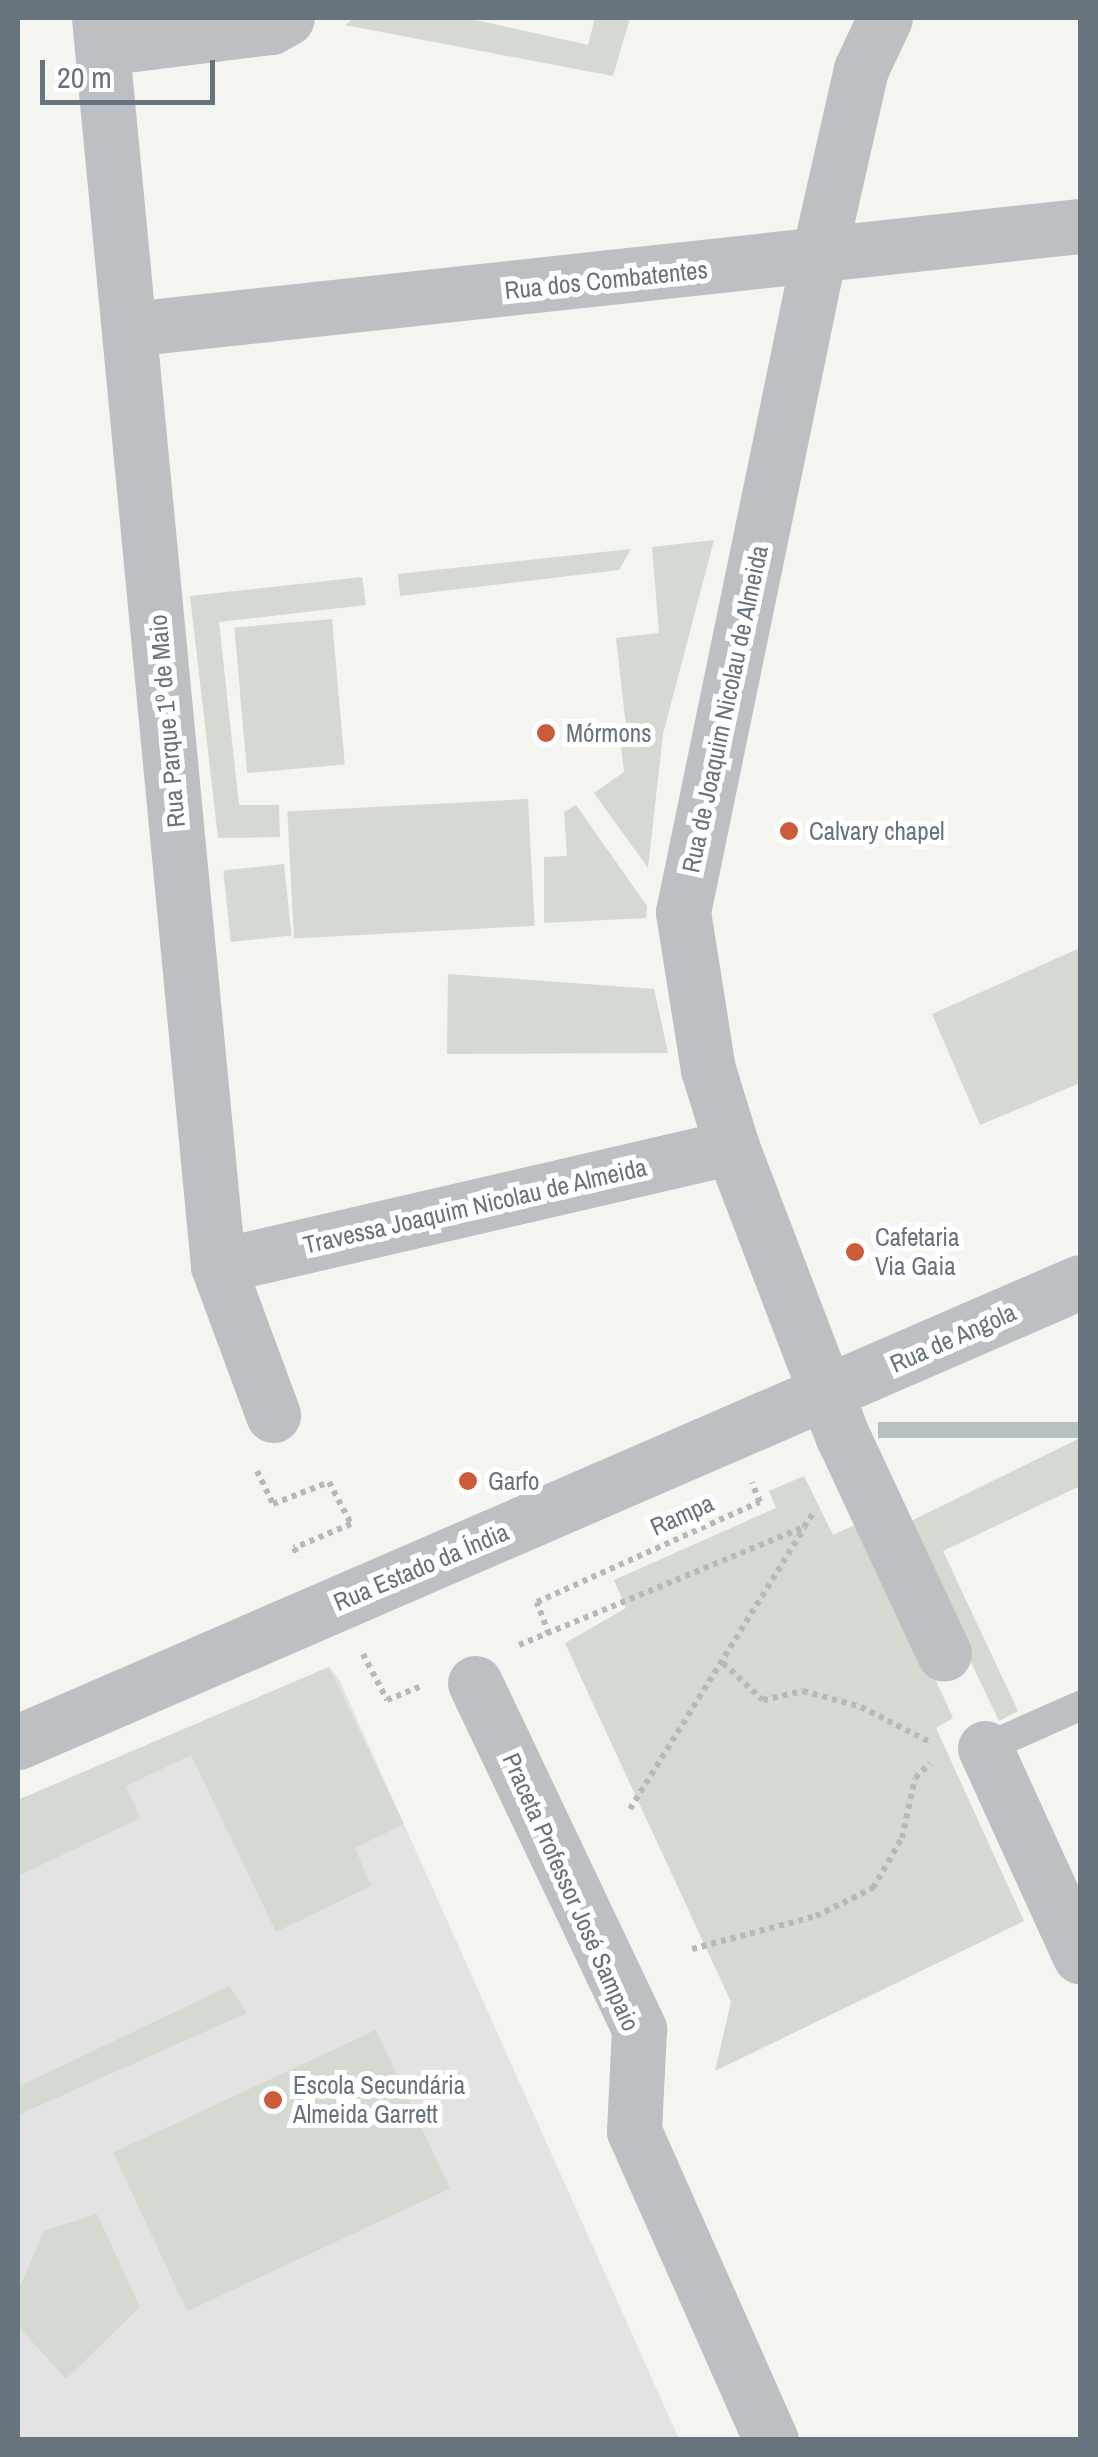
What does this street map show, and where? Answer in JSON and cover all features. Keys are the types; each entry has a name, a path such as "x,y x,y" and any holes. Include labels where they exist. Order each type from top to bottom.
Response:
{"street":[{"path":"101,33 271,27 287,18"},
{"name":"Rua de Joaquim Nicolau de Almeida","path":"885,18 862,70 818,258 683,912 708,1069 732,1147 834,1416 944,1654"},
{"name":"Rua Parque 1º de Maio","path":"101,33 218,1266 263,1438"},
{"name":"Rua dos Combatentes","path":"130,329 818,258 1080,226"},
{"name":"Travessa Joaquim Nicolau de Almeida","path":"218,1266 732,1147"},
{"name":"Rua de Angola","path":"834,1416 1080,1282"},
{"name":"Rua Estado da Índia","path":"18,1742 834,1416"},
{"name":"Praceta Professor José Sampaio","path":"471,1672 639,2029 634,2131 772,2440"},
{"path":"955,1751 1080,1956"}],"lane":[{"path":"955,1751 1080,1706"}],"path":[{"name":"Rampa","path":"550,1634 536,1602 760,1502 750,1478 834,1416"},
{"path":"263,1438 273,1504 330,1482 351,1524 294,1548"},
{"path":"630,1809 816,1508"},
{"path":"367,1663 387,1700 471,1672 550,1634 804,1527"},
{"path":"722,1663 762,1700 802,1691 860,1708 955,1751"},
{"path":"692,1949 816,1916 873,1888 902,1838 915,1778 955,1751"}],"shaded area":[{"path":"354,18 466,18 588,45 595,18 630,18 613,76 345,25"},
{"path":"714,540 663,734 648,868 594,793 624,772 620,737 627,735 616,638 659,633 652,547"},
{"path":"631,549 619,570 400,596 398,574"},
{"path":"362,577 366,605 219,622 239,805 279,805 280,837 218,838 190,596"},
{"path":"332,619 345,764 247,773 234,628"},
{"path":"528,799 535,926 294,938 287,812"},
{"path":"576,805 647,906 646,918 544,923 544,857 567,856 564,812"},
{"path":"284,864 292,936 231,942 223,870"},
{"path":"1080,948 1080,1083 980,1125 932,1014"},
{"path":"448,974 654,989 668,1053 447,1054"},
{"path":"878,1422 1080,1422 1080,1438 878,1438"},
{"path":"1080,1438 1080,1486 943,1551 1018,1711 999,1721 905,1524"},
{"path":"804,1476 833,1535 863,1521 953,1718 936,1728 1024,1921 715,2071 731,2002 565,1643 626,1608 614,1580 776,1508 769,1491"},
{"name":"Escola Secundária Almeida Garrett","path":"329,1667 339,1679 679,2439 18,2439 18,1800"},
{"path":"329,1667 404,1824 355,1848 371,1886 276,1932 191,1755 126,1786 140,1818 18,1876 18,1800"},
{"path":"229,1986 247,2013 18,2115 18,2087"},
{"path":"376,2030 450,2189 187,2311 113,2153"},
{"path":"97,2214 140,2307 66,2379 18,2326 18,2291 44,2231"}],"place":[{"name":"Mórmons","path":"546,733"},
{"name":"Calvary chapel","path":"789,831"},
{"name":"Cafetaria Via Gaia","path":"855,1252"},
{"name":"Garfo","path":"468,1481"},
{"name":"Escola Secundária Almeida Garrett","path":"273,2100"}]}
